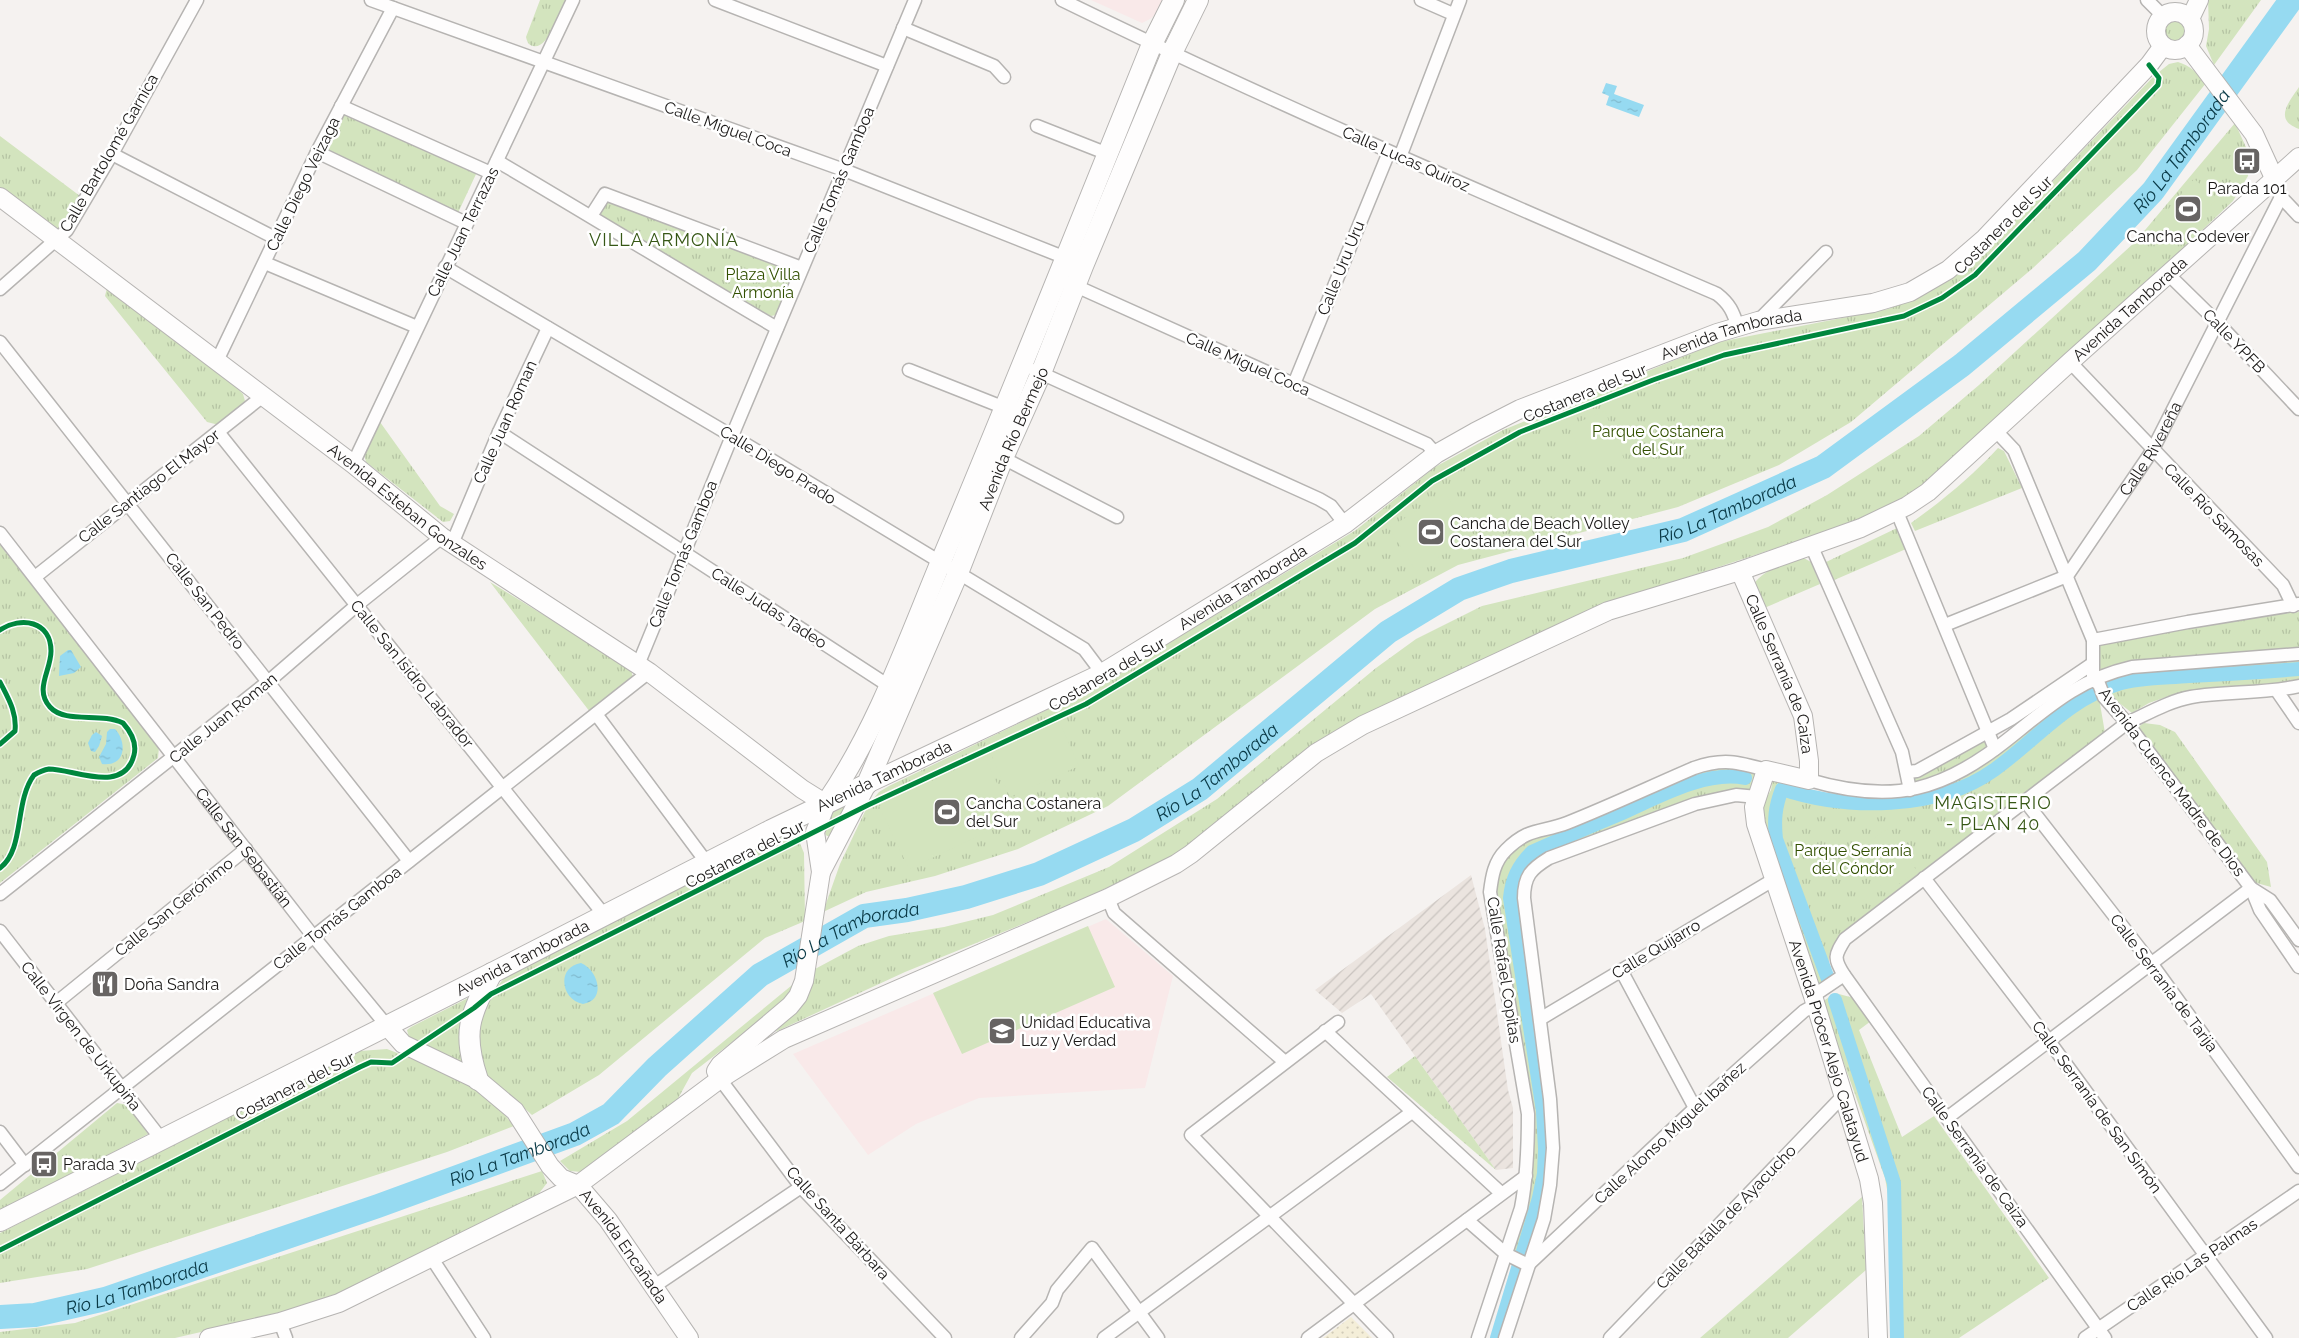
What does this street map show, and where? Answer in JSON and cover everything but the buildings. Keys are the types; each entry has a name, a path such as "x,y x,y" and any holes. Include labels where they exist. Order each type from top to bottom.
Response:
{"main road":[{"name":"Avenida Río Bermejo","path":"820,872 867,784 958,573 1003,458 1041,373 1067,282 1108,154 1152,44 1174,0"},
{"name":"Avenida Río Bermejo","path":"1074,262 1198,0"},
{"path":"2190,19 2180,12 2168,9 2159,20 2155,31 2159,42 2163,46 2175,50 2187,45 2193,32 2190,19 2199,0"},
{"path":"2187,45 2254,134 2275,180 2299,157"},
{"name":"Avenida Tamborada","path":"0,1221 492,974 707,863 867,784 1102,673 1345,524 1436,454 1520,409 1716,333 1758,321 1873,303 1910,292 1948,270 1985,238 2149,65 2163,46"},
{"name":"Avenida Tamborada","path":"209,1338 283,1330 431,1256 578,1186 720,1079 784,1039 1108,898 1176,864 1316,753 1363,725 1608,611 1740,571 1861,528 1897,512 1928,492 2070,362 2275,180"},
{"name":"Avenida Esteban Gonzales","path":"0,197 352,464 447,541 643,669 802,790 826,804"},
{"name":"Avenida Río Bermejo","path":"720,1079 716,1071 720,1065 778,1018 798,996 804,981 820,872 815,832 826,804 846,775 863,743 889,686 1023,365 1067,282"},
{"name":"Calle Serranía de Caiza","path":"1740,571 1803,716 1809,761 1809,780"},
{"path":"1766,770 1809,780"},
{"name":"Avenida Prócer Alejo Calatayud","path":"1766,770 1754,806 1756,824 1814,1001 1842,1097 1869,1179 1872,1203 1878,1338"},
{"path":"478,1080 469,1047 469,1028 474,1008 492,974"},
{"name":"Calle San Sebastián","path":"387,1026 403,1044 478,1080 504,1100 522,1121"},
{"name":"Avenida Encañada","path":"522,1121 550,1166 561,1178 578,1186 608,1220 688,1338"}],"street":[{"name":"Calle Bartolomé Garnica","path":"0,289 67,230 112,154 197,0"},
{"name":"Calle Miguel Coca","path":"370,0 399,6 543,62 844,170 1074,262"},
{"name":"Calle Juan Terrazas","path":"352,464 573,0"},
{"path":"715,0 887,66"},
{"name":"Calle Tomás Gamboa","path":"0,1184 596,714 643,669 684,552 915,0"},
{"name":"Calle Lucas Quiroz","path":"1062,0 1152,44 1394,154 1717,294 1727,301 1738,327"},
{"path":"1421,0 1453,14"},
{"name":"Calle Uru Uru","path":"1294,384 1460,0"},
{"path":"2147,0 2168,9"},
{"name":"Calle Diego Veizaga","path":"217,361 317,152 399,6"},
{"path":"903,28 994,66 1004,77"},
{"path":"342,106 491,173"},
{"path":"1036,126 1108,154"},
{"path":"317,152 466,223"},
{"path":"112,154 276,239"},
{"path":"497,161 591,216 658,259 777,328"},
{"path":"2275,180 2281,197 2299,216"},
{"path":"591,216 605,194 802,268"},
{"name":"Calle Rivereña","path":"2068,576 2152,451 2281,197"},
{"path":"1758,321 1826,252"},
{"path":"265,263 417,327"},
{"name":"Calle Diego Prado","path":"445,267 732,436 1084,649 1102,673"},
{"name":"Calle YPFB","path":"2168,274 2218,323 2299,409"},
{"name":"Calle Miguel Coca","path":"1067,282 1427,444 1436,454"},
{"name":"Calle Juan Roman","path":"0,894 269,681 357,605 447,541 548,328"},
{"name":"Calle San Pedro","path":"0,342 409,861"},
{"name":"Calle Río Samosas","path":"2070,362 2152,451 2283,585 2296,605"},
{"path":"1023,365 1319,498 1331,506 1345,524"},
{"path":"910,370 1005,408"},
{"name":"Calle Santiago El Mayor","path":"35,577 263,396"},
{"name":"Avenida Cuenca Madre de Dios","path":"1996,431 2014,450 2068,576 2093,640 2092,664 2096,682 2104,697 2127,723 2251,888 2260,910 2299,967"},
{"name":"Calle San Isidro Labrador","path":"218,432 504,787 605,916"},
{"name":"Calle Judas Tadeo","path":"499,432 889,686"},
{"path":"1003,458 1117,517"},
{"path":"1897,512 1946,625 1995,749"},
{"name":"Calle San Sebastián","path":"0,534 176,756 313,936 387,1026"},
{"path":"1811,545 1902,752 1910,790"},
{"path":"1946,625 2068,576"},
{"path":"2093,640 2188,622 2296,605"},
{"path":"1809,780 1836,788 1871,792 1910,790 1934,785 1959,774 1995,749 2049,705 2096,682 2112,671 2132,666 2299,654"},
{"path":"1907,772 1917,771 2019,714 2092,664"},
{"path":"1844,976 1835,963 1836,952 1845,939 2127,723 2164,706 2191,698 2277,691 2299,686"},
{"path":"2277,691 2299,722"},
{"path":"596,714 707,863"},
{"name":"Calle Rafael Copitas","path":"1478,1338 1521,1208 1526,1176 1528,1114 1490,892 1492,871 1504,851 1522,836 1538,829 1565,824 1702,765 1724,761 1738,762 1766,770"},
{"path":"1505,1338 1527,1264 1544,1219 1550,1185 1553,1148 1550,1099 1524,886 1536,866 1549,858 1695,804 1736,795 1757,797"},
{"name":"Calle Serranía de Tarija","path":"2025,801 2151,963 2299,1167"},
{"name":"Calle San Gerónimo","path":"56,1003 246,849"},
{"name":"Calle Serranía de San Simón","path":"1924,878 2049,1041 2266,1338"},
{"name":"Calle Quijarro","path":"1540,1019 1773,880"},
{"path":"1947,1118 2251,888"},
{"name":"Avenida Cuenca Madre de Dios","path":"2251,888 2270,900 2297,934"},
{"path":"1108,898 1114,914 1285,1062"},
{"name":"Calle Virgen de Urkupiña","path":"0,931 162,1140"},
{"path":"1621,970 1695,1108"},
{"name":"Calle Alonso Miguel Ibañez","path":"1527,1264 1695,1108 1844,976"},
{"name":"Calle Serranía de Caiza","path":"1844,976 2102,1333"},
{"path":"1338,1022 1191,1135 1387,1338"},
{"path":"1325,1031 1501,1193"},
{"name":"Calle Santa Bárbara","path":"720,1079 802,1187 945,1338"},
{"name":"Calle Batalla de Ayacucho","path":"1610,1338 1842,1097"},
{"path":"1104,1338 1412,1112"},
{"path":"0,1132 25,1165"},
{"path":"1308,1338 1526,1176"},
{"path":"653,1287 802,1187"},
{"name":"Calle Río Las Palmas","path":"2085,1338 2102,1333 2206,1255 2299,1191"},
{"path":"1467,1220 1507,1255 1527,1264"},
{"path":"1021,1338 1052,1303 1057,1290 1092,1248 1158,1338"},
{"path":"431,1256 484,1338"}],"shaded area":[{"path":"1091,0 1162,0 1156,14 1142,23"},
{"path":"1471,875 1485,929 1508,1090 1513,1108 1513,1168 1496,1170 1371,994 1342,1013 1315,990"},
{"name":"Unidad Educativa Luz y Verdad","path":"1106,919 1173,976 1145,1088 979,1098 916,1124 868,1155 793,1054"}],"green space":[{"path":"540,0 567,0 549,36 539,46 533,46 529,44 526,37"},
{"path":"2208,0 2261,0 2214,65 2206,46 2209,29"},
{"path":"2175,18 2183,22 2187,30 2183,38 2175,42 2167,38 2163,30 2167,22"},
{"name":"Parque Costanera del Sur","path":"2178,62 2194,70 2206,83 2137,170 2033,268 1851,422 1779,465 1678,507 1458,565 1375,609 1108,806 1018,849 935,876 866,892 823,912 840,864 868,805 879,792 1118,674 1356,530 1435,467 1503,430 1719,342 1888,309 1948,281 1976,261 2154,76 2169,64"},
{"path":"2299,87 2299,129 2291,125 2285,116 2288,105"},
{"path":"343,113 477,172 457,215 323,151"},
{"path":"2235,123 2250,156 2248,176 2233,201 2144,285 1923,485 1893,505 1852,523 1603,605 1514,645 1336,732 1300,754 1201,837 1167,859 1079,901 905,972 775,1032 796,1011 806,997 815,969 858,946 889,936 944,927 993,915 1109,867 1217,799 1376,668 1416,639 1482,606 1683,558 1768,527 1827,495 1919,436 1979,385 2135,242"},
{"path":"0,136 80,196 70,216 59,228 54,230 0,190"},
{"name":"Cancha Codever","path":"2194,179 2217,198 2182,240 2159,220"},
{"name":"Plaza Villa Armonía","path":"605,200 793,271 794,274 776,315 771,316 674,263 597,215"},
{"path":"107,288 237,388 243,394 245,401 243,406 219,425 207,422 105,296"},
{"path":"1605,411 1624,459 1588,474 1569,426"},
{"path":"380,422 440,506 454,514 450,521 443,522 366,462 364,455"},
{"path":"1998,448 2004,451 2022,488 1915,531 1911,523 1956,488"},
{"name":"Cancha de Beach Volley Costanera del Sur","path":"1445,493 1472,536 1416,571 1389,528"},
{"path":"1897,528 1906,549 1832,581 1824,563"},
{"path":"0,545 159,747 158,758 0,883"},
{"path":"1802,557 1811,562 1820,584 1762,609 1753,585 1769,571"},
{"path":"0,559 11,572 0,581"},
{"path":"490,582 631,669 633,678 590,712"},
{"path":"2299,612 2299,650 2097,673 2097,644 2255,616"},
{"path":"2299,659 2299,681 2271,687 2191,691 2149,703 2132,713 2109,695 2101,681 2133,671"},
{"name":"Parque Serranía del Cóndor","path":"2094,686 2099,698 2105,733 1842,933 1830,954 1830,978 1817,986 1763,826 1763,804 1771,790 1773,778 1835,796 1850,798 1883,799 1932,790 1961,778 1991,760 2077,692"},
{"name":"Cancha Costanera del Sur","path":"1059,721 1079,766 1010,797 990,752"},
{"path":"2144,723 2160,725 2175,732 2267,862 2271,887 2253,882 2138,727"},
{"path":"1986,737 1990,748 1957,770 1913,785 1910,777"},
{"name":"Cancha Costanera del Sur","path":"984,756 1014,819 909,869 879,806"},
{"path":"1724,765 1757,773 1751,793 1735,790 1525,873 1548,1148 1540,1218 1526,1258 1512,1251 1532,1140 1495,892 1500,867 1507,856 1526,839 1696,772"},
{"path":"844,806 840,820 830,836 827,836 825,834 831,812"},
{"path":"1887,829 1917,871 1886,893 1856,851"},
{"path":"784,835 799,841 804,853 805,921 765,938 599,1075 532,1115 488,1076 480,1059 478,1014 506,976"},
{"path":"1088,926 1115,987 962,1054 933,993"},
{"path":"797,981 794,990 775,1009 692,1073 675,1104 588,1169 581,1172 570,1171 560,1161 627,1121"},
{"path":"1835,993 1854,998 1871,1021 1859,1030 1902,1137 1934,1116 2049,1278 1959,1338 1892,1338 1890,1206 1885,1178 1822,1002"},
{"path":"470,997 465,1066 409,1038 407,1030 411,1027"},
{"path":"387,1049 451,1074 494,1102 514,1126 447,1152 87,1269 0,1283 0,1233 360,1051"},
{"path":"1415,1056 1496,1170 1387,1077"},
{"path":"117,1103 128,1105 148,1134 0,1211 0,1200"},
{"path":"542,1171 547,1183 537,1196 336,1296 275,1315 175,1338 0,1338 0,1332 75,1323"},
{"path":"1862,1197 1866,1270 1788,1338 1700,1338"}],"sand":[{"path":"1351,1317 1372,1338 1323,1338"}],"water":[{"path":"1606,83 1617,86 1614,94 1644,105 1639,117 1606,105 1609,96 1602,93"},
{"path":"71,650 81,667 74,673 59,676 60,656"},
{"path":"110,729 115,729 122,741 122,753 116,762 102,764 99,757 106,744 107,732"},
{"path":"96,732 102,736 95,752 91,751 88,743"},
{"path":"581,963 592,972 597,985 595,997 583,1004 570,996 564,984 568,971 573,966"}],"waterway":[{"name":"Río La Tamborada","path":"0,1317 35,1315 105,1299 378,1206 575,1134 611,1114 657,1067 760,975 864,916 907,910 966,897 1039,874 1134,830 1200,789 1388,632 1459,589 1511,571 1683,530 1823,467 1962,365 2087,261 2153,191 2291,0"},
{"path":"1828,979 1776,839 1776,814 1782,789 1834,801 1891,803 1919,800 1946,793 1971,783 1994,770 2068,710 2100,691 2118,684 2153,678 2299,669"},
{"path":"1497,1338 1539,1198 1544,1174 1543,1111 1510,898 1516,873 1532,852 1665,793 1714,778 1745,778"},
{"path":"1835,1000 1894,1183 1897,1338"}],"cycle path":[{"name":"Costanera del Sur","path":"0,1250 360,1067 371,1062 392,1063 474,1008 491,994 868,805 1086,704 1355,543 1432,481 1520,432 1653,380 1724,355 1904,316 1942,298 1975,275 2158,85 2159,78 2149,65"},
{"path":"0,630 17,623 33,624 40,627 50,641 50,658 43,687 45,700 50,707 57,712 74,717 104,718 123,723 129,730 135,746 134,755 129,767 120,774 109,777 97,777 49,769 34,775 24,798 13,849 8,860 0,868"},
{"path":"0,682 15,718 15,731 0,744"}],"place":[{"name":"Parada 101","path":"2247,161"},
{"name":"Cancha Codever","path":"2188,209"},
{"name":"Cancha de Beach Volley Costanera del Sur","path":"1431,532"},
{"name":"Cancha Costanera del Sur","path":"947,812"},
{"name":"Doña Sandra","path":"105,984"},
{"name":"Unidad Educativa Luz y Verdad","path":"1002,1031"},
{"name":"Parada 3v","path":"44,1164"}],"district":[{"name":"VILLA ARMONÍA","path":"664,239"},
{"name":"MAGISTERIO - PLAN 40","path":"1993,812"}]}
